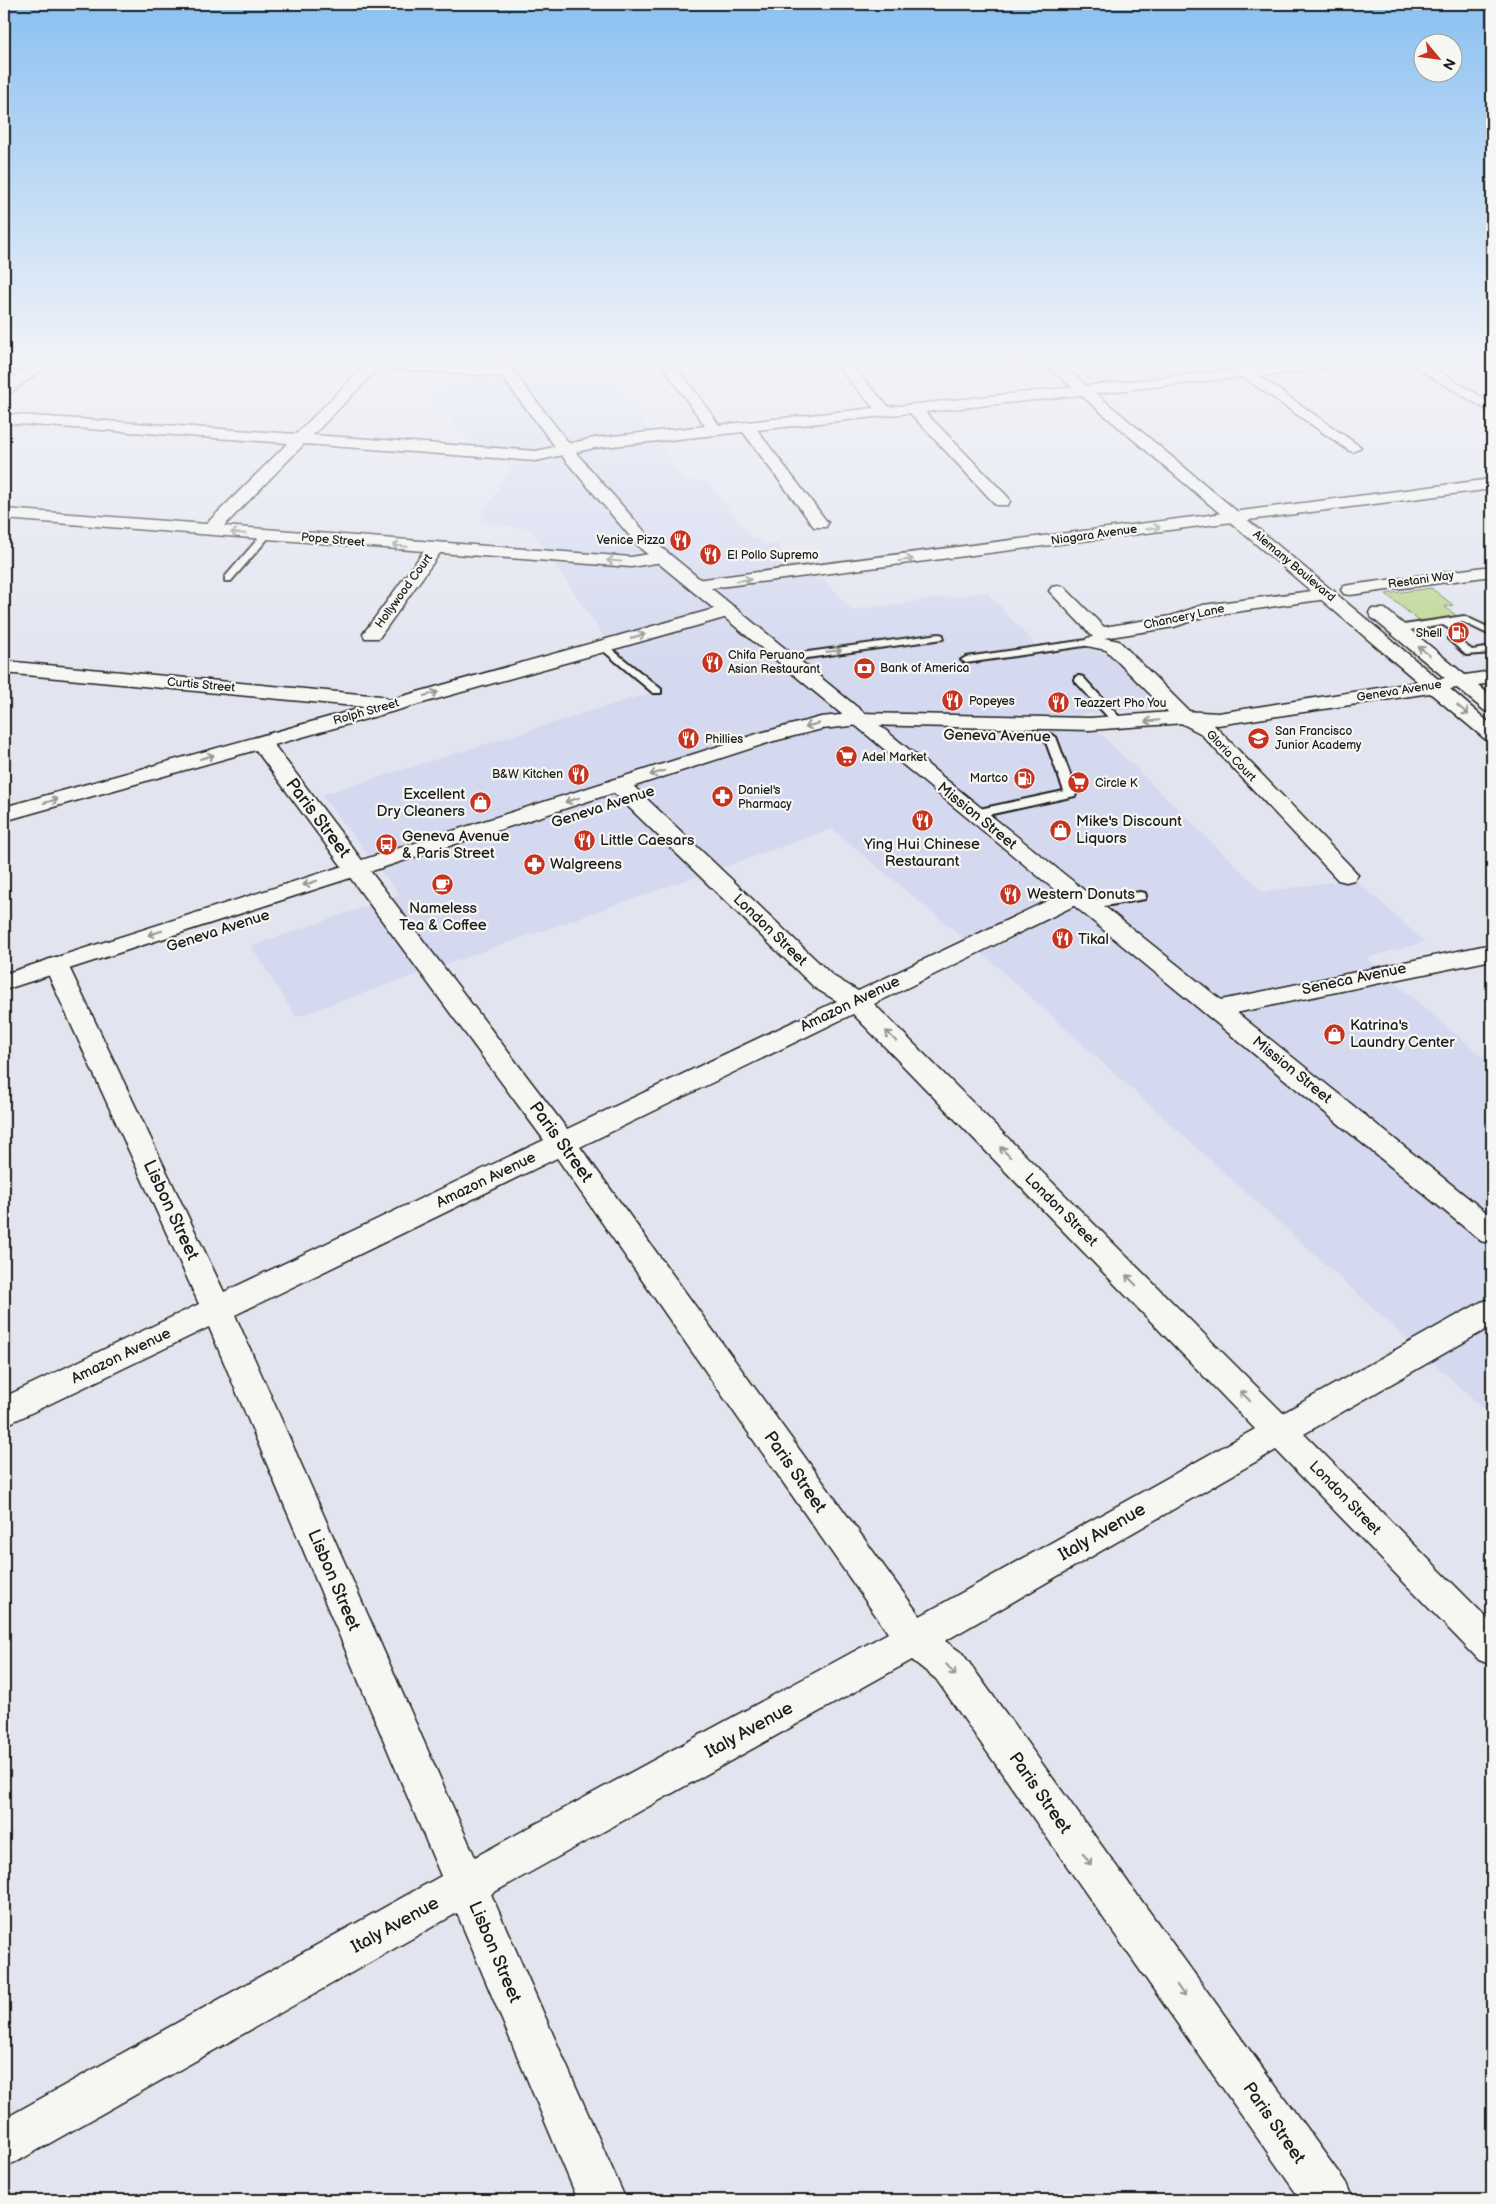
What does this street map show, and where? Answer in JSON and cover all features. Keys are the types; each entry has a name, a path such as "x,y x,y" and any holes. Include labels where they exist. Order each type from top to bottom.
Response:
{"street":[{"path":"209,531 276,464"},
{"name":"Mission Street","path":"579,464 646,544 860,718 974,814 1492,1233"},
{"path":"776,464 820,523"},
{"path":"966,464 1002,501"},
{"name":"Alemany Boulevard","path":"1178,464 1237,509 1330,586 1434,686 1492,734"},
{"name":"Niagara Avenue","path":"696,585 1237,509 1256,514 1492,484"},
{"name":"Pope Street","path":"4,514 631,562 662,557"},
{"name":"Alemany Boulevard","path":"1256,514 1288,540"},
{"name":"Hollywood Court","path":"372,634 435,548"},
{"name":"Restani Way","path":"1350,590 1492,571"},
{"name":"Alemany Boulevard","path":"1330,586 1350,590 1492,707"},
{"name":"Chancery Lane","path":"1097,637 1174,621 1203,611 1330,586"},
{"path":"1058,591 1097,637"},
{"name":"Rolph Street","path":"6,812 728,611"},
{"name":"Gloria Court","path":"1097,637 1112,645 1184,717 1212,724 1346,875"},
{"name":"Curtis Street","path":"4,667 398,704"},
{"name":"Geneva Avenue","path":"625,791 838,734 877,732 1050,737 1137,736 1492,677"},
{"name":"Geneva Avenue","path":"4,982 60,973 625,791 798,728 860,718 1119,723 1184,717"},
{"name":"Paris Street","path":"261,742 562,1142 914,1639 949,1666 1329,2200"},
{"name":"London Street","path":"625,791 824,982 856,1001 1492,1648"},
{"name":"Amazon Avenue","path":"4,1412 856,1001 1082,901"},
{"name":"Seneca Avenue","path":"1216,1008 1492,952"},
{"name":"Geneva Avenue","path":"4,1001 60,973"},
{"name":"Lisbon Street","path":"60,973 218,1309 602,2200"},
{"name":"Italy Avenue","path":"4,2144 466,1885 914,1639 1492,1311"}],"lane":[{"path":"228,579 266,535"},
{"path":"1447,626 1464,619 1492,633"},
{"path":"1397,629 1447,626 1462,623 1465,626"},
{"path":"1478,636 1489,649"},
{"path":"786,658 939,637"},
{"path":"966,660 1097,637"},
{"path":"1465,638 1489,649"},
{"path":"1454,639 1470,653 1489,649"},
{"path":"604,646 657,691"},
{"path":"1079,679 1119,723"},
{"path":"974,814 1071,793 1050,737"},
{"path":"1082,901 1140,896"}],"shaded area":[{"path":"513,464 673,464 686,481 706,480 749,535 765,544 776,543 790,563 825,580 852,610 987,592 1036,646 1089,639 1168,706 1080,714 1263,892 1355,879 1425,942 1366,958 1492,1065 1492,1416 994,964 832,829 296,1017 251,946 400,895 321,795 656,691 617,655 531,530 478,521"}],"green space":[{"path":"1431,588 1453,605 1445,607 1457,616 1419,621 1386,594"}],"place":[{"name":"Venice Pizza","path":"681,540"},
{"name":"El Pollo Supremo","path":"711,555"},
{"name":"Shell","path":"1458,633"},
{"name":"Chifa Peruano Asian Restaurant","path":"712,662"},
{"name":"Bank of America","path":"864,668"},
{"name":"Popeyes","path":"953,701"},
{"name":"Teazzert Pho You","path":"1058,703"},
{"name":"San Francisco Junior Academy","path":"1259,738"},
{"name":"Phillies","path":"689,739"},
{"name":"Adel Market","path":"846,757"},
{"name":"B&W Kitchen","path":"579,774"},
{"name":"Martco","path":"1024,778"},
{"name":"Circle K","path":"1079,783"},
{"name":"Daniel's Pharmacy","path":"722,797"},
{"name":"Excellent Dry Cleaners","path":"481,803"},
{"name":"Ying Hui Chinese Restaurant","path":"922,821"},
{"name":"Mike's Discount Liquors","path":"1060,830"},
{"name":"Little Caesars","path":"584,840"},
{"name":"Geneva Avenue & Paris Street","path":"386,845"},
{"name":"Walgreens","path":"534,864"},
{"name":"Nameless Tea & Coffee","path":"443,885"},
{"name":"Western Donuts","path":"1011,894"},
{"name":"Tikal","path":"1062,939"},
{"name":"Katrina's Laundry Center","path":"1334,1034"}]}
